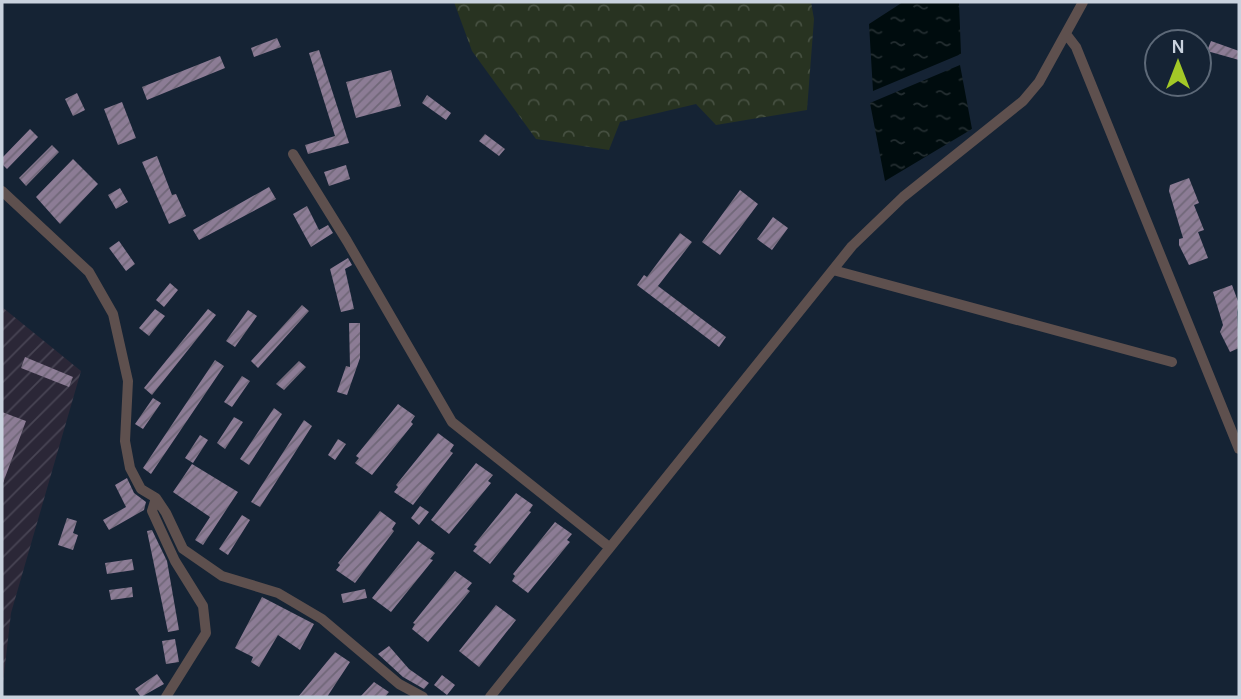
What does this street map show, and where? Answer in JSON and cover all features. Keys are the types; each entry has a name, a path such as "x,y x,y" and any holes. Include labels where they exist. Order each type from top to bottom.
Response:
{"street":[{"path":"490,697 833,270 887,211 1024,101 1039,82 1083,2"},
{"path":"1066,34 1076,47 1124,159 1239,449"},
{"path":"293,154 452,422 609,547"},
{"path":"2,191 89,272 113,314 128,381 125,441 130,468 141,489 156,498 183,549 222,576 278,593 322,619 399,684 423,697"},
{"path":"833,270 1172,362"},
{"path":"156,498 152,511 175,561 203,607 206,633 166,697"}],"shaded area":[{"path":"2,307 81,371 11,613 2,692"}],"green space":[{"path":"454,2 811,2 814,19 807,110 716,125 696,104 620,122 609,150 536,139 472,51"}],"water":[{"path":"903,2 959,2 961,54 873,91 869,24"},
{"path":"960,65 972,129 885,181 870,103"}],"building":[{"path":"277,38 281,47 254,57 251,48"},
{"path":"1213,42 1239,51 1239,60 1213,53"},
{"path":"319,50 349,143 308,154 305,145 335,136 309,53"},
{"path":"220,56 225,68 147,100 142,87"},
{"path":"391,70 401,106 356,118 346,82"},
{"path":"77,93 85,110 73,116 65,99"},
{"path":"427,95 451,113 446,120 422,103"},
{"path":"122,102 136,138 118,145 104,109"},
{"path":"30,129 38,137 7,169 2,164 2,158"},
{"path":"485,134 505,149 499,156 479,141"},
{"path":"52,145 59,152 26,186 19,178"},
{"path":"157,156 172,195 176,194 186,216 169,224 142,162"},
{"path":"73,159 98,184 60,224 36,197"},
{"path":"346,165 350,179 329,186 324,172"},
{"path":"1189,178 1199,203 1194,205 1204,230 1198,232 1208,258 1189,265 1179,245 1179,239 1183,238 1169,191 1170,185"},
{"path":"269,187 276,199 199,240 193,230"},
{"path":"120,188 128,202 116,209 108,195"},
{"path":"740,190 758,204 720,255 702,242"},
{"path":"307,206 319,230 328,225 333,233 311,247 293,214"},
{"path":"773,217 788,228 772,250 757,239"},
{"path":"680,233 692,242 658,286 726,337 719,347 637,285 644,275 647,277"},
{"path":"119,241 135,264 126,271 109,248"},
{"path":"348,258 352,265 345,269 354,309 341,312 330,269"},
{"path":"170,283 178,290 164,307 156,300"},
{"path":"1232,285 1239,304 1239,348 1230,352 1220,332 1223,325 1213,292"},
{"path":"302,305 309,311 258,368 251,361"},
{"path":"155,309 165,316 149,336 139,328"},
{"path":"208,309 216,315 152,395 144,388"},
{"path":"248,310 257,316 235,347 226,341"},
{"path":"349,323 360,323 360,358 347,395 337,392 346,366 350,367"},
{"path":"25,357 73,377 69,387 21,368"},
{"path":"215,360 224,366 151,474 143,468"},
{"path":"299,361 306,367 284,390 276,384"},
{"path":"242,376 250,381 232,407 224,402"},
{"path":"153,398 161,403 143,429 135,424"},
{"path":"398,404 415,416 411,422 413,424 372,475 355,463 359,458 356,456"},
{"path":"274,408 282,414 249,465 240,459"},
{"path":"2,412 26,421 3,483 2,483"},
{"path":"234,417 243,422 225,449 217,443"},
{"path":"304,420 312,426 260,507 251,502"},
{"path":"438,433 454,445 450,451 453,453 413,505 394,492 398,487 396,485"},
{"path":"200,435 208,440 193,463 185,458"},
{"path":"338,439 346,444 335,460 328,455"},
{"path":"476,463 493,475 488,481 491,483 449,534 431,520"},
{"path":"192,464 238,492 203,545 195,540 210,517 173,492"},
{"path":"127,478 134,493 146,502 144,510 109,530 103,520 126,507 115,485"},
{"path":"516,493 533,505 529,511 531,512 490,564 473,551 477,546 474,545"},
{"path":"420,506 429,512 419,525 411,518"},
{"path":"380,511 396,523 392,529 394,531 355,583 336,570 340,565 338,563"},
{"path":"242,515 250,520 228,555 219,549"},
{"path":"67,518 77,521 73,533 78,535 73,550 58,545"},
{"path":"555,522 572,534 567,540 570,542 528,593 512,581 515,576 513,574"},
{"path":"152,530 167,561 179,630 168,632 147,531"},
{"path":"418,541 435,553 430,559 433,560 391,612 372,598"},
{"path":"132,559 134,570 107,574 105,563"},
{"path":"455,571 472,583 467,589 470,591 428,642 412,629 415,624 413,623"},
{"path":"132,587 133,597 111,600 109,590"},
{"path":"365,589 367,598 343,603 341,594"},
{"path":"262,597 314,624 300,650 278,635 259,667 251,662 253,657 235,648"},
{"path":"496,605 516,620 479,667 459,651"},
{"path":"175,639 179,662 166,664 162,641"},
{"path":"389,646 409,669 429,683 424,689 403,677 378,654"},
{"path":"335,652 350,662 327,697 298,697"},
{"path":"157,674 164,684 141,697 135,689"},
{"path":"442,675 455,685 447,695 434,685"},
{"path":"374,682 389,692 385,697 360,697"}]}
